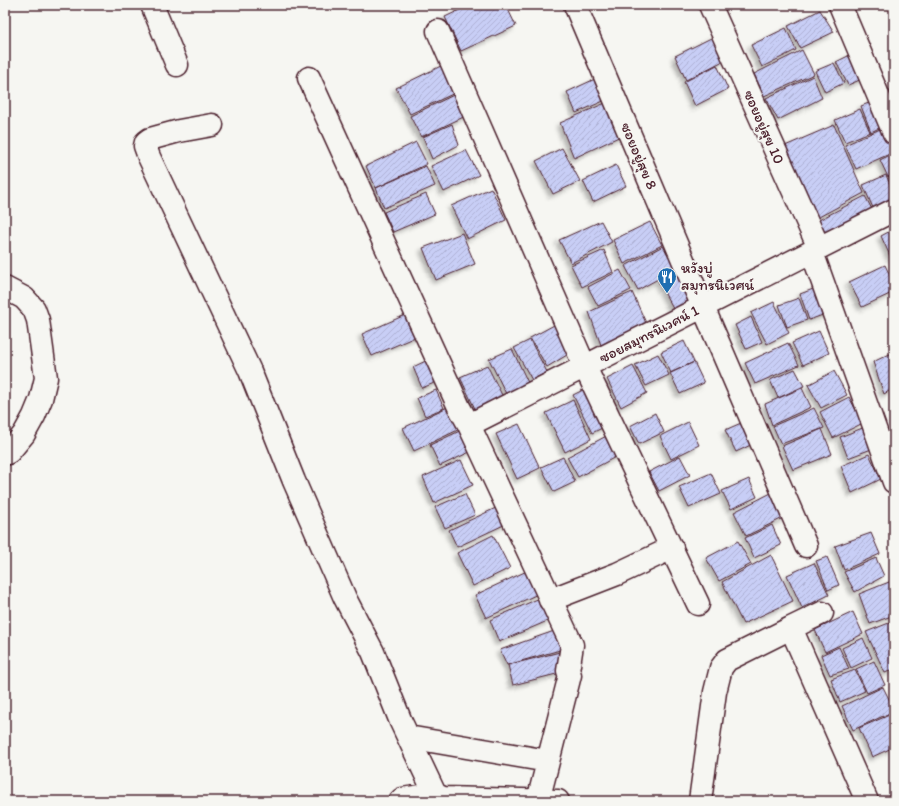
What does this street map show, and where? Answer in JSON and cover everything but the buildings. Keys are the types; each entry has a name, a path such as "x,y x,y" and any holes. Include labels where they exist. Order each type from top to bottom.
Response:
{"street":[{"path":"152,5 177,65"},
{"name":"ซอยอยู่สุข 8","path":"575,5 806,546"},
{"name":"ซอยอยู่สุข 10","path":"710,5 815,250 894,482"},
{"path":"840,5 894,133"},
{"path":"438,31 585,367 698,604"},
{"path":"309,78 459,406 572,645 568,671 570,675 548,761 544,801 443,798 435,794 402,799 400,801"},
{"path":"212,126 179,131 150,139 146,142 145,146 152,164 250,371 294,482 345,598 373,652 408,737 435,794"},
{"name":"ซอยสมุทรนิเวศน์ 1","path":"469,425 894,210"},
{"path":"5,288 24,298 34,309 38,320 46,378 41,399 34,416 24,434 9,452 5,454"},
{"path":"550,600 617,574 672,548"},
{"path":"700,801 715,692 721,668 727,660 822,613"},
{"path":"792,628 867,801"},
{"path":"408,737 548,761"}],"place":[{"name":"หวังบู่ สมุทรนิเวศน์","path":"667,294"}]}
